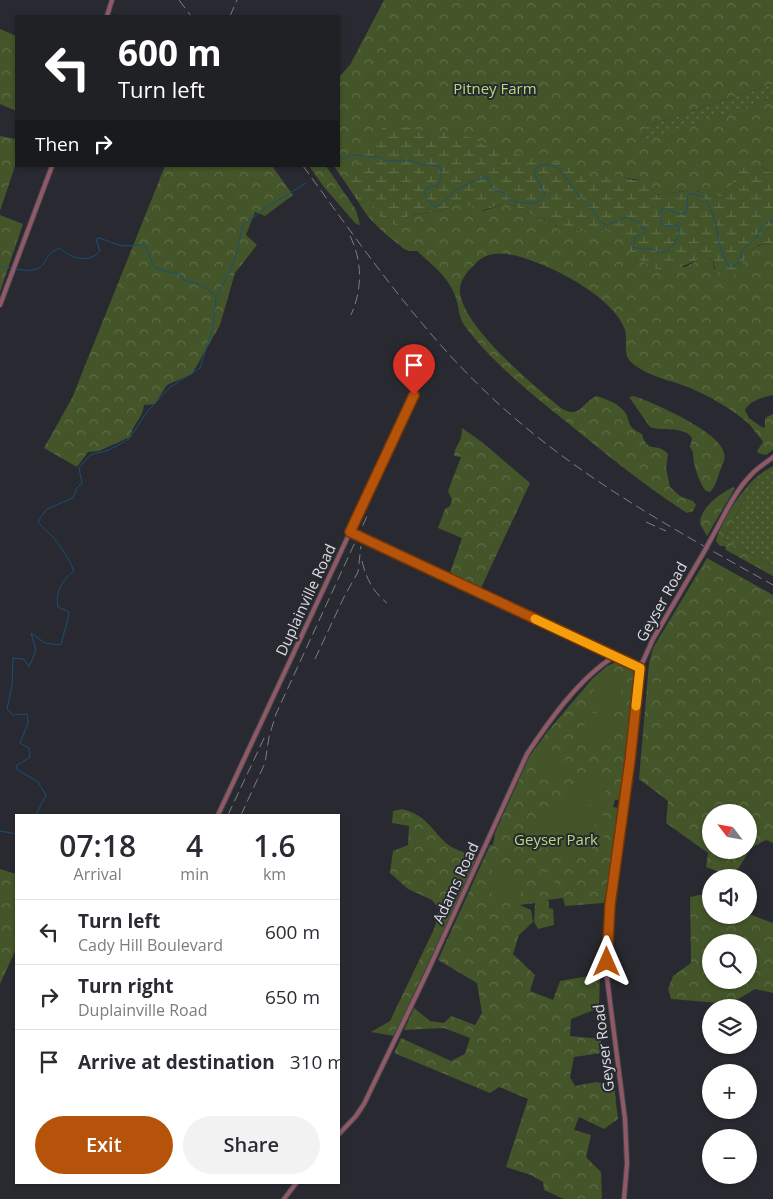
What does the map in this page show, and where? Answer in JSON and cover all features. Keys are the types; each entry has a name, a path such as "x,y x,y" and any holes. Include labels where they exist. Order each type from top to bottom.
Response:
{"street":[{"path":"107,15 112,0"},
{"path":"0,305 52,167"},
{"name":"Duplainville Road","path":"218,814 414,395"},
{"name":"Geyser Road","path":"624,1199 627,1146 608,978 607,942 610,905 633,740 640,668 653,639 736,496 747,479 773,458"},
{"path":"350,532 640,668"},
{"name":"Adams Road","path":"340,1133 356,1116 364,1104 427,973 527,754 542,732 576,691 601,666 615,656"},
{"path":"284,1199 295,1184"}],"green space":[{"name":"Pitney Farm","path":"384,0 773,0 773,84 651,125 648,124 640,143 773,97 773,175 762,167 737,175 733,185 723,197 691,190 656,195 645,181 623,177 597,218 351,177 345,182 335,167 340,167 340,76 350,65"},
{"path":"0,29 15,36 15,111 0,104"},
{"path":"773,84 773,97 639,144 648,124 651,125"},
{"path":"395,124 425,131 442,131 472,138 483,144 530,158 562,164 590,177 599,178 615,175 634,180 643,179 648,182 656,195 691,190 723,197 742,166 753,164 773,175 773,244 759,245 749,253 733,277 726,279 716,273 713,260 701,259 671,270 654,268 635,256 623,237 615,231 561,231 557,229 555,222 538,218 511,204 504,204 480,211 460,202 444,210 410,215 400,224 395,225 387,222 380,216 367,201 359,203 345,182 352,175 354,167 382,128 386,125"},
{"path":"0,136 15,139 15,166 0,211"},
{"path":"165,167 273,167 293,195 265,216 255,212 246,235 257,245 235,273 220,325 192,374 167,385 155,404 144,405 142,414 133,428 130,437 99,451 88,452 77,467 44,448 72,398"},
{"path":"310,167 327,167 356,210 360,225 356,224 324,187"},
{"path":"367,201 387,222 407,218 410,215 444,210 460,202 483,211 504,204 511,204 538,218 555,222 556,227 561,231 615,230 621,234 636,257 653,267 685,267 704,257 713,260 714,269 740,267 749,253 757,247 762,244 773,244 773,395 753,402 745,410 749,418 763,428 765,427 765,418 773,414 773,450 766,455 758,453 757,451 763,442 762,440 748,423 723,405 689,387 654,376 638,368 628,358 626,334 620,319 602,300 578,283 543,265 509,254 491,255 476,263 463,280 460,292 464,306 473,322 486,338 534,386 561,408 573,412 577,411 597,396 621,408 632,428 642,434 647,444 660,448 668,454 666,468 670,487 680,496 693,501 696,505 693,511 687,513 612,459 500,366 464,325 454,293 443,276 417,251 404,249 379,228 359,203"},
{"path":"0,215 23,224 0,292"},
{"path":"634,396 685,419 699,427 720,445 724,453 724,460 715,485 710,492 706,491 697,474 690,447 692,438 678,430 650,427 629,397"},
{"path":"462,428 482,442 530,483 481,588 450,573 462,538 438,528 445,509 450,506 452,500 448,491 461,457 454,456 461,437"},
{"path":"773,466 773,566 724,539 752,484 763,472"},
{"path":"763,472 764,474 752,484 724,539 773,566 773,576 726,550 725,546 720,546 716,541 728,513 749,484"},
{"path":"733,487 735,488 707,536 700,524 703,512 717,497"},
{"path":"707,558 773,595 773,843 766,840 758,844 758,804 702,804 702,849 666,823 668,801 639,779 649,663 653,648"},
{"name":"Geyser Park","path":"616,662 632,669 636,674 620,800 615,800 613,807 619,808 604,903 565,906 563,898 547,900 549,901 549,908 553,909 554,925 538,929 534,922 535,903 520,905 531,910 533,922 519,935 513,954 535,975 530,991 553,1000 560,981 600,974 599,1008 571,1019 570,1036 601,1039 601,1053 574,1057 570,1077 575,1086 596,1082 614,1085 618,1119 604,1129 579,1117 574,1130 591,1135 586,1157 601,1172 602,1197 601,1199 564,1199 544,1190 543,1182 531,1175 506,1167 528,1099 499,1087 490,1093 394,1053 401,1038 451,1061 465,1054 470,1038 444,1028 404,1030 414,1008 430,1021 444,1023 451,1016 475,1025 482,1013 477,983 438,960 490,845 493,845 495,833 529,757 548,731 592,679 607,666"},
{"path":"601,672 612,678 619,686 623,708 606,707 591,703 594,688"},
{"path":"590,712 604,715 620,723 610,738 600,744 583,744 584,727"},
{"path":"565,753 564,766 560,774 553,779 540,780 537,756 540,754"},
{"path":"599,774 607,774 604,805 601,808 571,796 582,781"},
{"name":"Geyser Park","path":"569,799 583,802 596,809 591,854 587,856 538,847 539,829 543,816 553,806"},
{"path":"402,809 417,815 449,845 478,858 394,1036 371,1032 390,1021 435,927 439,909 432,900 408,889 390,873 393,851 408,845 409,826 392,823 393,811"},
{"path":"598,815 607,816 603,846 594,845"},
{"path":"707,859 744,859 738,869 711,869 706,867"},
{"path":"493,866 508,870 514,874 522,886 519,902 493,895 490,891"},
{"path":"0,869 15,874 15,951 0,984"},
{"path":"541,871 554,874 556,877 552,894 540,891 537,883"},
{"path":"702,895 702,924 757,924 757,917 773,923 773,993 755,989 738,999 702,999 702,1002 671,999 668,989 673,976 691,963 690,897"}],"waterway":[{"path":"340,160 351,155 378,157 387,161 409,160 423,165 439,166 441,176 438,185 427,188 424,192 428,201 435,207 458,189 485,177 488,178 492,189 504,193 512,201 534,203 545,195 535,175 535,169 549,164 561,171 578,195 601,221 607,225 627,217 640,224 646,231 635,237 633,247 660,252 665,252 671,248 680,232 678,225 665,226 663,224 660,217 662,208 679,214 686,213 689,194 697,195 709,205 721,249 730,266 737,264 744,248 756,238 762,227 770,220 773,222"},
{"path":"36,814 46,795 38,782 18,770 16,766 30,757 29,748 20,743 28,723 27,714 13,715 7,709 12,685 13,658 24,659 29,667 36,650 31,633 45,643 61,645 69,612 58,607 57,601 63,582 74,571 59,544 38,521 47,509 73,498 77,488 82,483 79,468 90,455 109,450 129,439 147,412 169,388 200,368 213,327 216,297 230,272 243,225 267,207 306,183"},
{"path":"16,269 35,270 44,264 53,251 60,248 74,257 91,257 100,251 96,239 99,238 122,246 145,245 154,267 163,271 180,274 184,281 201,286 215,296"},
{"path":"0,266 11,268"},
{"path":"0,831 15,834"}],"railway":[{"path":"179,0 190,15"},
{"path":"230,15 237,0"},
{"path":"304,167 368,255 437,341 488,394 520,423 554,450 624,498 698,543 773,585"},
{"path":"350,236 357,256 360,276 355,305 351,315"},
{"path":"241,814 265,763 269,737 276,714 369,512"},
{"path":"646,522 666,531"},
{"path":"315,659 358,572 361,546"},
{"path":"362,561 371,584 387,603"},
{"path":"228,814 266,734"}],"slow traffic":[{"path":"535,619 640,668 636,706"}],"route":[{"path":"414,395 350,532 640,668 636,692 634,730 607,930 607,962"}]}
